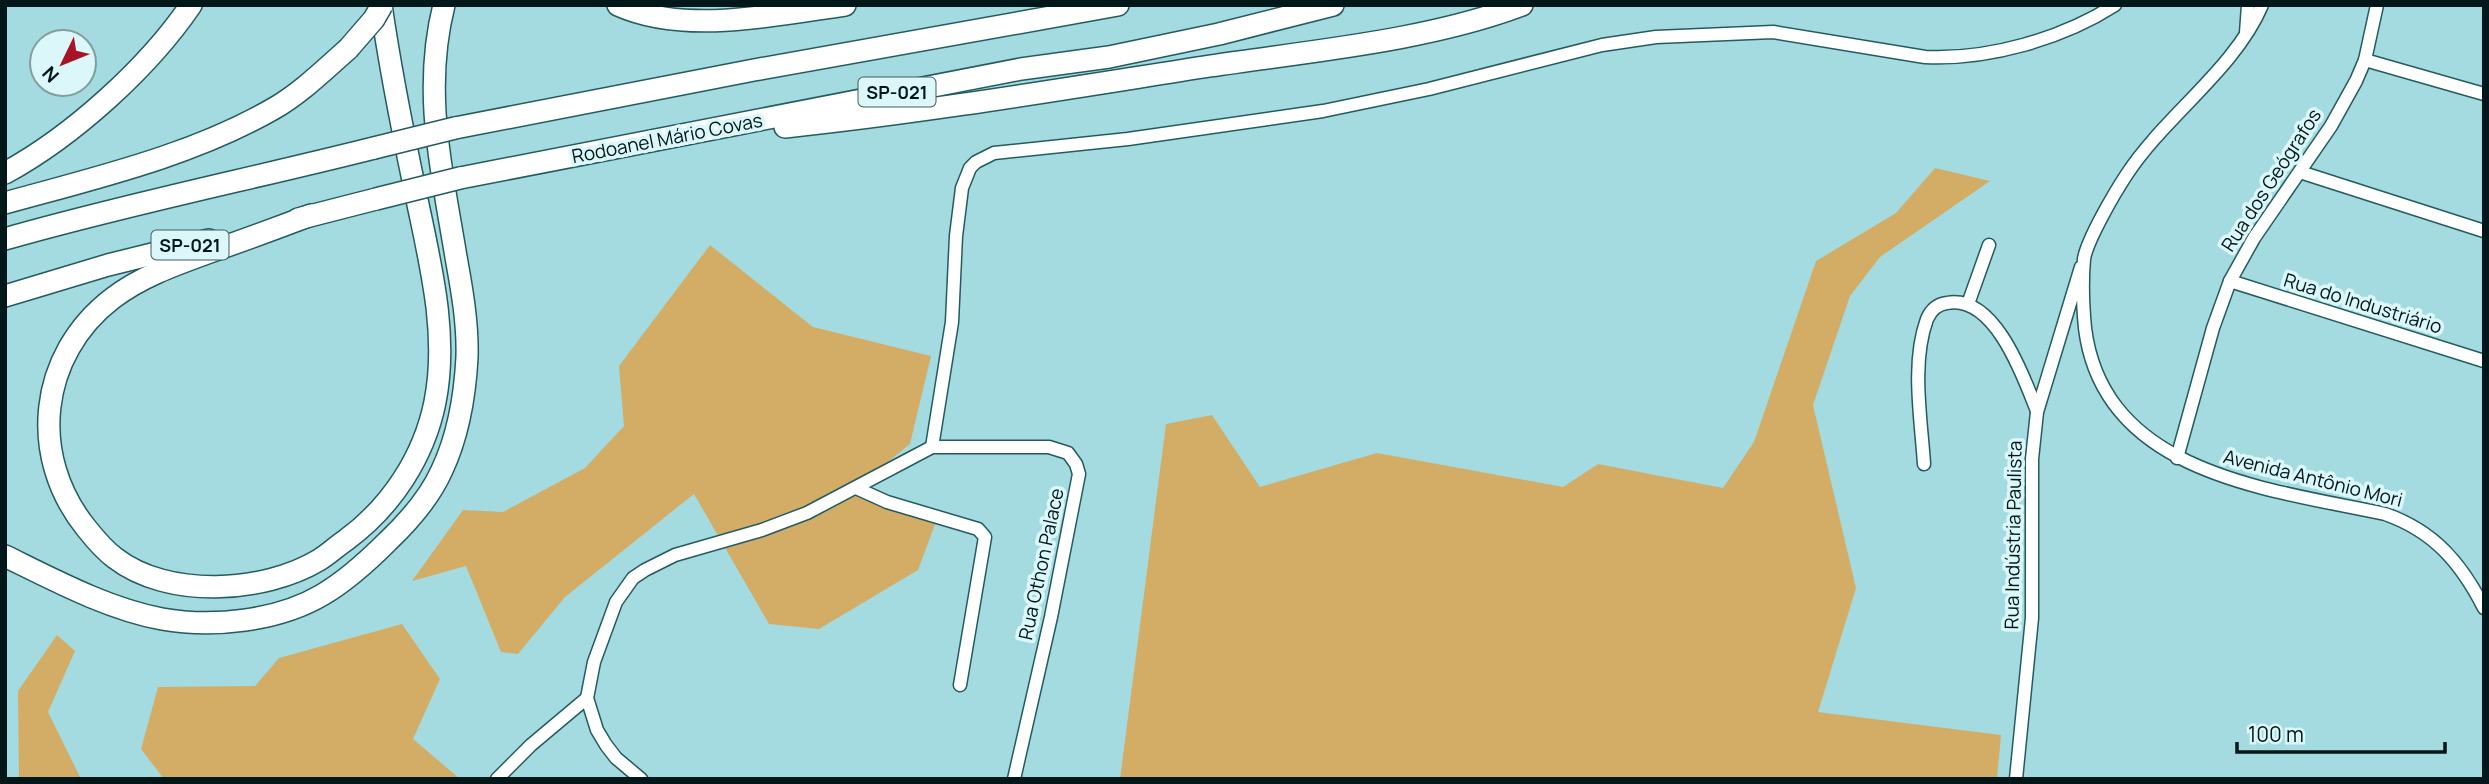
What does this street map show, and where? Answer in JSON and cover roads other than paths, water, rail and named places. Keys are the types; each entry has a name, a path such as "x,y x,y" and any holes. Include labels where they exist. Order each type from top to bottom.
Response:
{"highway":[{"path":"5,173 58,138 114,93 152,57 191,5"},
{"path":"5,203 119,171 240,126 275,108 310,83 348,49 374,19 382,5"},
{"path":"311,215 139,281 98,310 64,360 50,397 48,424 49,450 62,490 78,518 98,543 115,559 135,571 179,585 234,585 268,579 318,561 374,519 393,496 425,436 435,403 440,362 438,316 393,82 382,5"},
{"path":"5,556 77,590 128,610 163,619 202,622 236,620 281,612 323,595 373,556 424,502 441,472 454,439 463,404 467,355 464,303 436,131 433,63 443,5"},
{"path":"618,5 634,12 669,19 710,20 845,5"},
{"name":"SP-021","path":"5,239 157,198 270,174 455,128 754,70 1118,5"},
{"name":"Rodoanel Mário Covas","path":"5,296 108,265 460,178 1021,69 1121,55 1333,5"},
{"path":"658,141 812,124 1419,34 1498,14 1522,5"}],"street":[{"path":"641,779 616,758 606,745 597,730 587,698 594,662 616,602 633,578 645,570 676,555 762,530 807,513 932,447 952,322 956,236 962,188 970,169 982,158 994,153 1323,111 1429,89 1602,45 1656,37 1773,32 1925,57 1974,56 2070,30 2115,5"},
{"path":"2245,36 2248,5"},
{"path":"2245,36 2262,5"},
{"name":"Rua dos Geógrafos","path":"2177,458 2213,328 2230,281 2254,238 2331,126 2356,81 2365,60 2377,5"},
{"name":"Avenida Antônio Mori","path":"2245,36 2128,173 2106,208 2084,257 2084,318 2088,352 2096,374 2106,395 2127,420 2177,458 2222,477 2385,514 2426,533 2443,548 2484,608"},
{"path":"2365,60 2484,94"},
{"path":"2300,172 2484,230"},
{"path":"1968,304 1989,245"},
{"name":"Rua Indústria Paulista","path":"2016,779 2032,618 2031,472 2037,412 2084,257"},
{"name":"Rua do Industriário","path":"2230,281 2484,361"},
{"path":"1924,464 1919,374 1928,317 1943,303 1968,304 1997,328 2021,368 2037,412"},
{"name":"Rua Othon Palace","path":"932,447 1049,447 1068,453 1079,474 1051,617 1014,779"},
{"path":"856,488 887,502 978,529 985,537 960,685"},
{"path":"497,779 531,745 587,698"}]}
